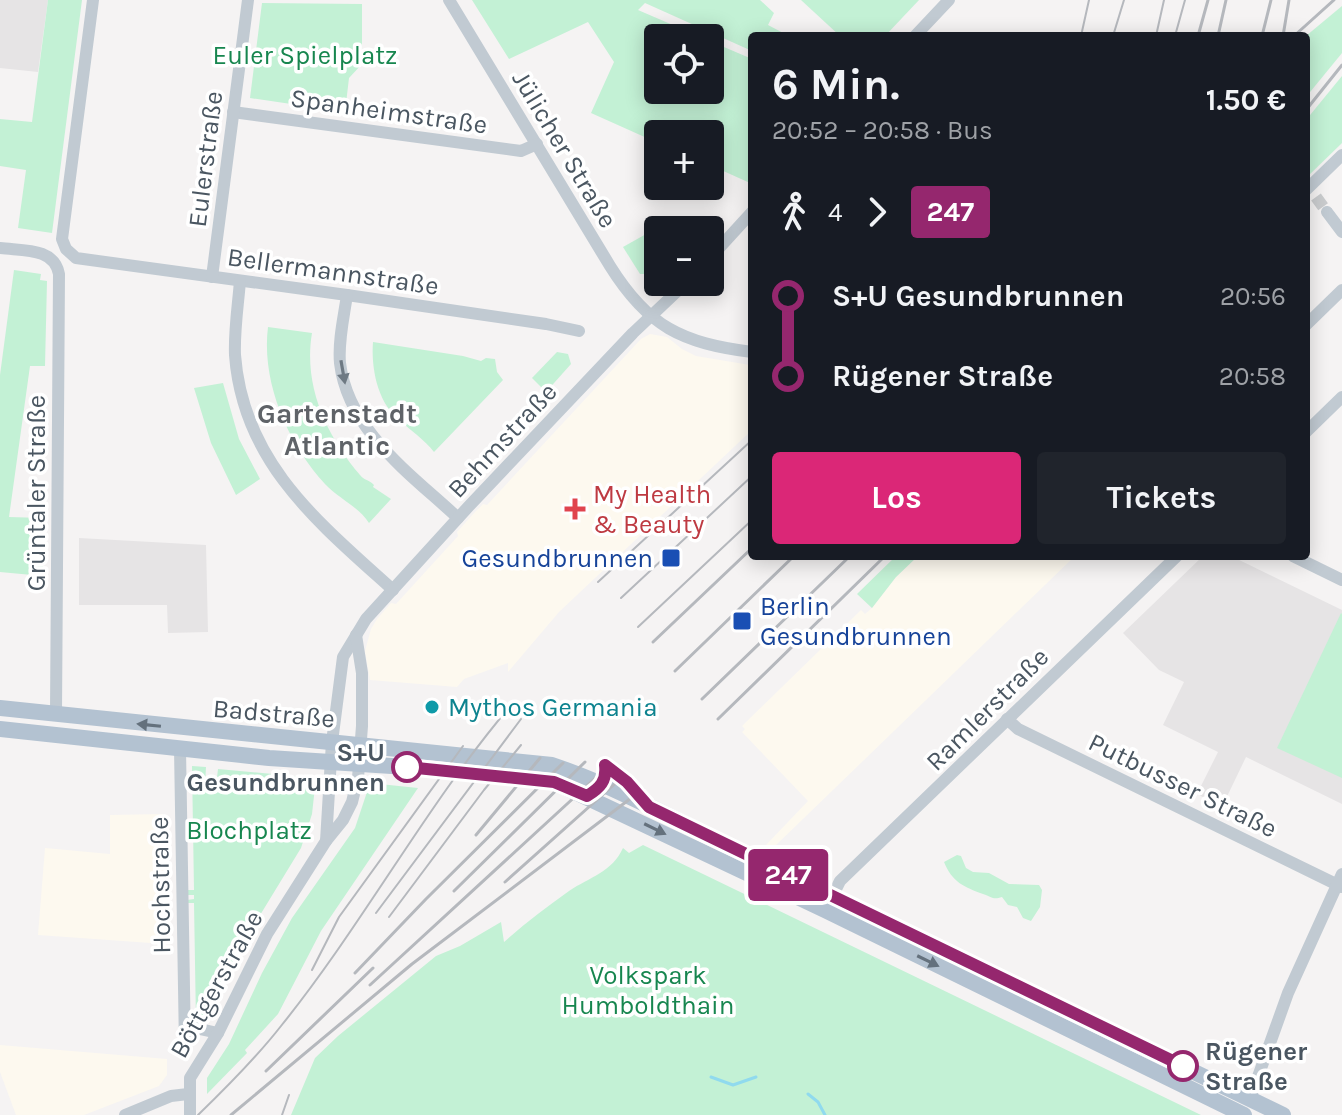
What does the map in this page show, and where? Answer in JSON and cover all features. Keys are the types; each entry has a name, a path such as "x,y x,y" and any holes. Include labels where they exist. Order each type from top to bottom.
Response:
{"main road":[{"name":"Badstraße","path":"0,708 446,755 553,774"},
{"name":"Badstraße","path":"180,749 181,728"},
{"name":"Badstraße","path":"0,729 331,762 434,770 553,774"},
{"path":"553,774 578,774 695,828 829,904"},
{"path":"553,774 623,814 865,921 1248,1110 1283,1115"}],"street":[{"name":"Bellermannstraße","path":"93,0 62,239 66,249 80,258 579,331"},
{"name":"Eulerstraße","path":"212,277 248,0"},
{"name":"Jülicher Straße","path":"449,0 619,281 651,314"},
{"path":"919,32 949,0"},
{"name":"Spanheimstraße","path":"233,112 521,151 537,144"},
{"path":"1310,191 1342,155"},
{"path":"1327,212 1342,232"},
{"path":"724,243 748,216"},
{"name":"Grüntaler Straße","path":"0,248 46,254 56,262 59,274 56,713"},
{"path":"240,281 235,358 243,400 257,438 293,496 393,590"},
{"path":"1310,321 1342,290"},
{"path":"347,295 340,361 355,410 382,446 458,518"},
{"name":"Behmstraße","path":"331,762 343,657 366,619 651,314 674,296"},
{"path":"651,314 675,333 693,342 748,351"},
{"path":"1310,428 1342,397"},
{"name":"Ramlerstraße","path":"829,904 840,881 1173,560"},
{"path":"1301,560 1342,580"},
{"path":"356,635 362,673 361,745"},
{"name":"Putbusser Straße","path":"1007,719 1018,729 1340,882"},
{"name":"Böttgerstraße","path":"125,1115 171,1096 188,1094 190,1078 218,1033 267,934 352,802 361,745"},
{"name":"Hochstraße","path":"180,749 185,1047"},
{"name":"Böttgerstraße","path":"326,841 331,762"},
{"path":"1248,1110 1288,993 1340,882"},
{"path":"185,1020 195,1028 218,1033"},
{"path":"188,1094 189,1112"}],"shaded area":[{"path":"0,0 48,0 38,72 0,68"},
{"path":"650,334 667,337 696,356 748,365 748,434 559,612 508,672 508,663 464,679 457,687 370,680 365,651 377,619 391,603 396,604 458,536 457,532 475,512 483,504 487,505 641,339"},
{"path":"79,538 206,545 208,632 168,633 167,605 79,605"},
{"path":"914,560 1071,560 773,848 766,845 808,801 742,732 745,729 742,726 861,610 865,614 872,608"},
{"path":"1199,560 1239,560 1342,610 1342,804 1246,757 1222,807 1197,794 1218,752 1163,725 1184,682 1159,670 1123,633"},
{"path":"163,814 165,944 38,935 45,848 110,854 110,815"},
{"path":"0,1045 167,1059 167,1075 159,1086 84,1115 16,1115 0,1072"}],"green space":[{"path":"48,0 82,0 52,233 18,228 26,170 0,166 0,119 32,122"},
{"path":"472,0 760,0 774,13 768,25 781,32 748,32 748,49 724,38 724,24 692,24 645,3 638,10 670,24 644,24 644,104 724,104 724,47 748,57 748,182 724,171 724,120 644,120 644,137 591,113 614,62 588,22 509,59"},
{"path":"801,0 919,0 889,32 836,32"},
{"name":"Euler Spielplatz","path":"262,3 362,4 362,64 349,78 345,112 250,98"},
{"path":"1342,6 1342,53 1310,92 1310,33"},
{"path":"1342,76 1342,143 1310,174 1310,115"},
{"path":"644,235 644,274 640,274 623,247"},
{"path":"14,270 41,274 40,280 47,281 45,366 30,366 9,517 43,518 43,576 0,572 0,375"},
{"path":"268,327 312,333 311,372 320,410 328,427 360,475 391,499 369,523 325,484 289,431 273,390 267,348"},
{"path":"373,342 481,361 495,359 497,372 503,380 434,452 385,403 374,373"},
{"path":"557,352 568,354 571,364 546,392 532,378"},
{"path":"223,383 239,439 260,479 236,495 211,443 194,388"},
{"path":"892,560 914,560 872,608 857,594"},
{"path":"1342,614 1342,778 1277,748"},
{"name":"Blochplatz","path":"192,766 206,767 205,785 208,787 216,786 218,769 316,778 312,814 301,848 243,943 205,1024 196,1022 194,903 187,903 187,900 194,899 194,895 186,895 186,890 194,890"},
{"path":"370,783 418,788 321,931 278,1014 245,1050 247,1053 207,1094 207,1078 229,1044 292,918 355,828"},
{"name":"Volkspark Humboldthain","path":"643,845 1201,1115 291,1115 315,1058 436,956 501,922 504,942 569,891 607,868 623,848 629,853"},
{"path":"957,855 973,872 989,873 1009,884 1039,885 1042,890 1040,907 1031,921 1023,918 1017,907 1008,905 1002,897 991,897 955,879 944,862"}],"waterway":[{"path":"711,1077 733,1085 756,1077"},
{"path":"808,1094 818,1102 825,1115"}],"tunnel":[{"path":"1316,197 1327,212"}],"tram line":[{"path":"1082,32 1089,0"},
{"path":"1114,32 1124,0"},
{"path":"1157,32 1164,0"},
{"path":"1176,32 1185,0"},
{"path":"598,582 748,444"},
{"path":"621,598 748,480"},
{"path":"638,627 748,524"},
{"path":"198,1115 262,1049 311,987 451,782 512,704"},
{"path":"376,913 521,719"},
{"path":"389,917 521,745"},
{"path":"312,970 339,917 463,746"},
{"path":"282,1115 289,1095"}],"railway":[{"path":"1199,32 1208,0"},
{"path":"1219,32 1226,0"},
{"path":"1263,32 1271,0"},
{"path":"1284,32 1289,0"},
{"path":"1298,32 1334,0"},
{"path":"1310,105 1342,65"},
{"path":"653,642 748,552"},
{"path":"675,671 790,560"},
{"path":"702,699 846,560"},
{"path":"718,719 881,560"},
{"path":"476,835 540,758"},
{"path":"454,891 585,762"},
{"path":"355,973 563,763"},
{"path":"370,985 604,770"},
{"path":"505,882 618,781"},
{"path":"231,1115 412,964 643,789"},
{"path":"266,1071 373,968"}],"bus line":[{"name":"247","path":"407,767 554,782 587,796 602,785 605,765 618,773 649,807 1183,1066"}],"place":[{"name":"My Health & Beauty","path":"575,509"},
{"name":"Gesundbrunnen","path":"671,558"},
{"name":"Berlin Gesundbrunnen","path":"742,621"},
{"name":"Mythos Germania","path":"432,707"},
{"name":"S+U Gesundbrunnen","path":"407,767"},
{"name":"Rügener Straße","path":"1183,1066"}],"district":[{"name":"Gartenstadt Atlantic","path":"337,429"}]}
